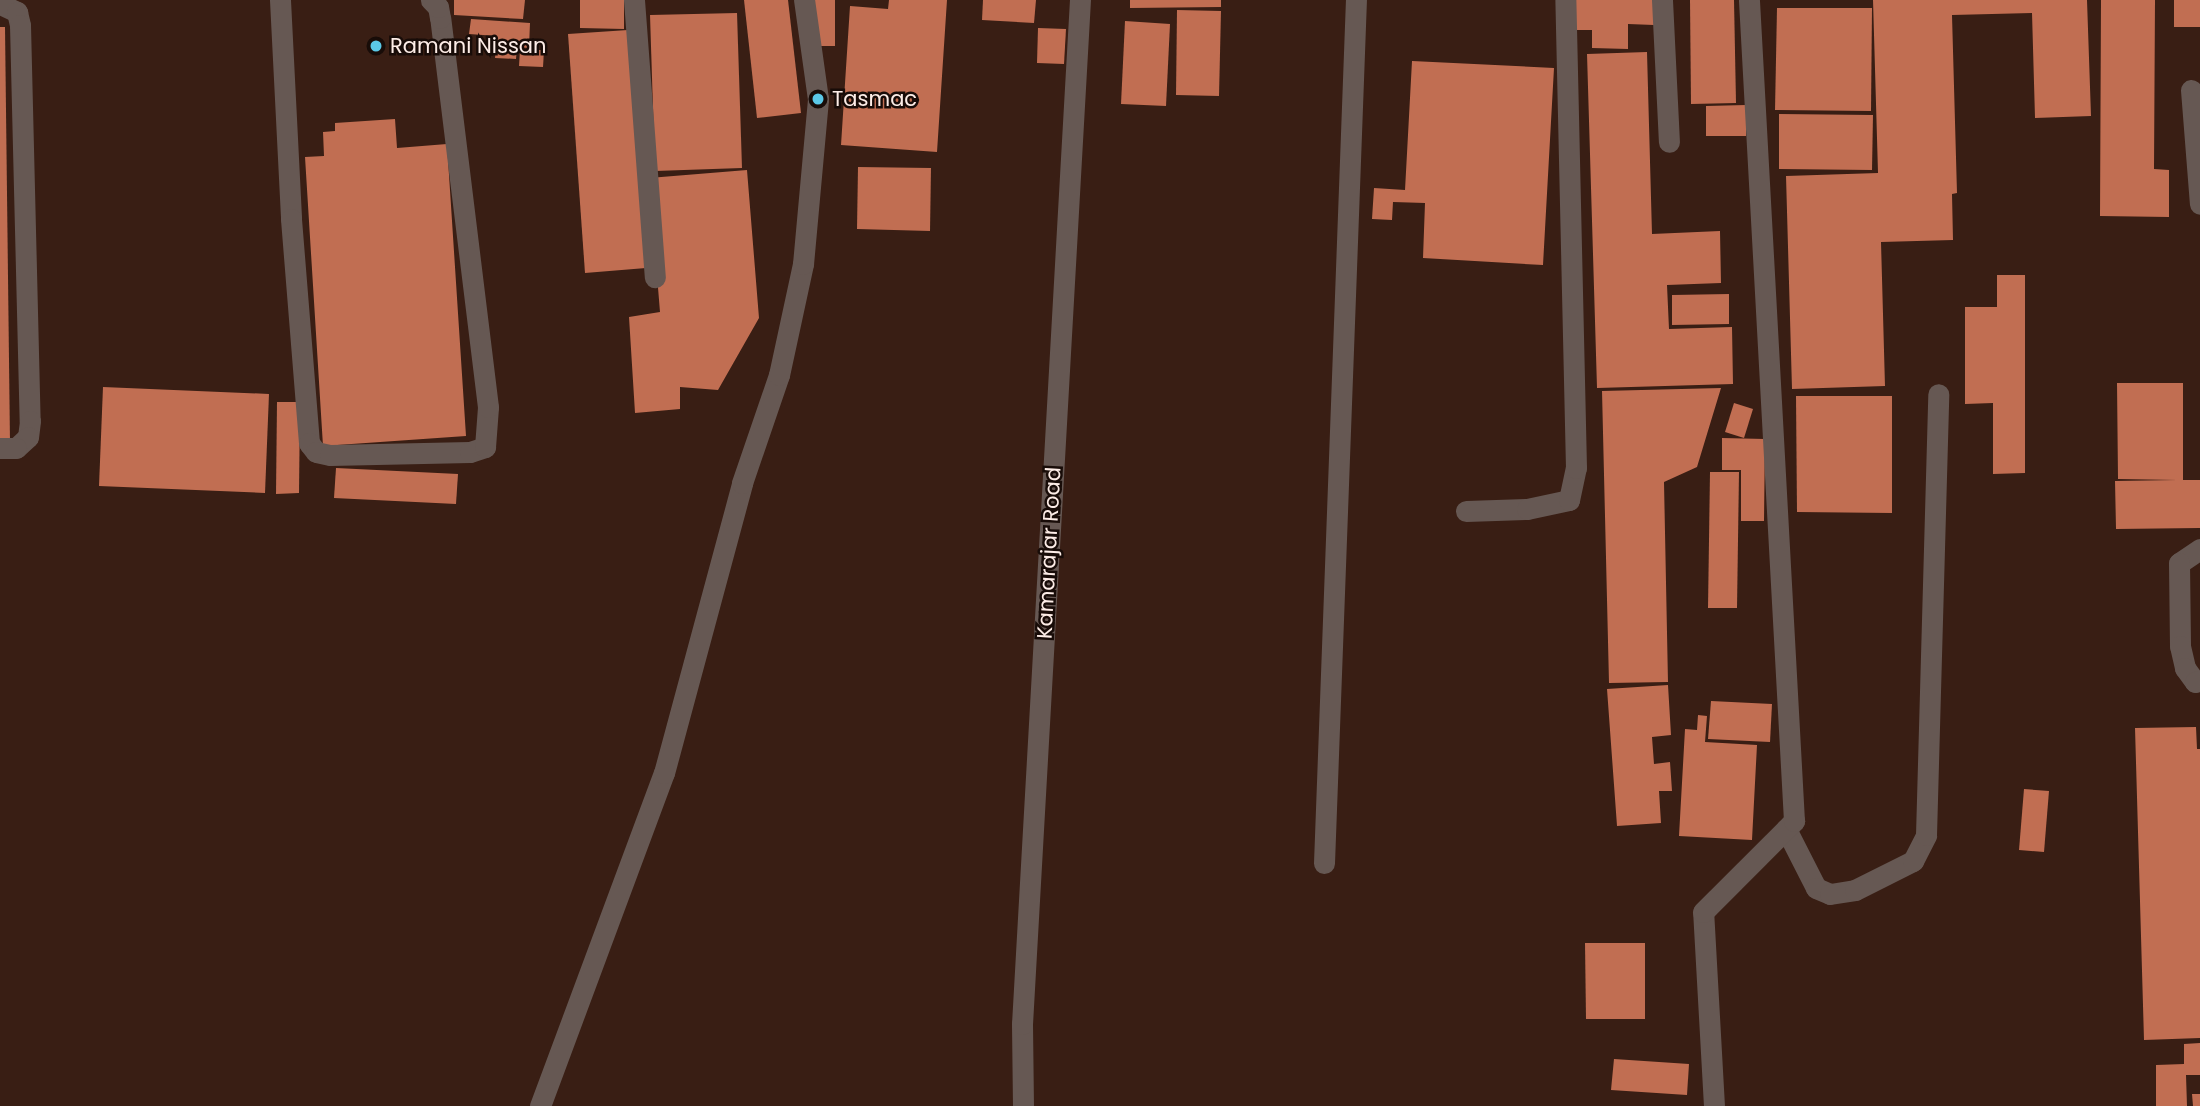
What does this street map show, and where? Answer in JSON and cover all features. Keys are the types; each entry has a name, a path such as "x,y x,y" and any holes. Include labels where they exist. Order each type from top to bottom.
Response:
{"street":[{"path":"280,0 290,219 309,443 316,453 330,455 470,452 485,447 488,407 440,18 438,7 431,0"},
{"path":"634,0 655,277"},
{"path":"540,1106 664,773 742,483 779,374 803,264 818,99 804,0"},
{"name":"Kamarajar Road","path":"1023,1106 1023,1010 1080,0"},
{"path":"1324,863 1356,0"},
{"path":"1466,511 1527,509 1569,500 1576,468 1565,0"},
{"path":"1662,0 1670,142"},
{"path":"1714,1106 1703,912 1794,821 1749,0"},
{"path":"0,4 17,12 20,25 30,421 28,437 16,448 0,448"},
{"path":"2191,90 2200,204"},
{"path":"1786,829 1816,888 1830,894 1855,890 1913,861 1926,835 1938,394"},
{"path":"2200,549 2179,563 2180,646 2185,668 2195,682 2200,681"}],"building":[{"path":"454,0 525,0 523,19 454,15"},
{"path":"580,0 624,0 624,29 580,28"},
{"path":"744,0 788,0 801,113 757,118"},
{"path":"814,0 835,0 835,46 814,46"},
{"path":"889,0 947,0 937,152 841,145 850,6 888,9"},
{"path":"983,0 1036,0 1034,23 982,20"},
{"path":"1130,0 1221,0 1221,7 1130,8"},
{"path":"1576,0 1654,0 1654,25 1628,24 1628,49 1592,48 1592,30 1575,30"},
{"path":"1690,0 1734,0 1736,103 1691,104"},
{"path":"1873,0 2087,0 2091,116 2035,118 2032,13 1952,15 1957,193 1952,194 1953,240 1881,242 1885,386 1792,389 1786,176 1878,173"},
{"path":"2101,0 2155,0 2154,169 2169,170 2169,217 2100,216"},
{"path":"2174,0 2200,0 2200,27 2174,27"},
{"path":"1777,8 1872,8 1871,111 1775,110"},
{"path":"1177,10 1221,11 1219,96 1176,95"},
{"path":"737,13 742,168 655,171 650,15"},
{"path":"471,19 530,23 529,48 517,47 516,59 495,58 497,36 469,34"},
{"path":"1125,21 1170,24 1166,106 1121,104"},
{"path":"0,27 5,27 10,443 0,444"},
{"path":"1038,28 1066,29 1064,64 1037,63"},
{"path":"628,30 646,268 585,273 568,34"},
{"path":"520,50 544,50 543,67 519,66"},
{"path":"1647,52 1652,234 1720,231 1721,283 1667,285 1669,329 1732,327 1733,384 1597,388 1587,54"},
{"path":"1412,61 1554,68 1543,265 1423,258 1425,203 1393,202 1392,220 1372,219 1374,188 1405,190"},
{"path":"1746,105 1746,136 1706,136 1706,106"},
{"path":"1779,114 1873,115 1872,170 1779,169"},
{"path":"395,119 397,148 447,144 466,436 323,446 305,157 324,156 323,132 335,131 335,123"},
{"path":"858,167 931,168 930,231 857,229"},
{"path":"747,170 759,318 718,390 680,387 680,409 635,413 629,317 660,312 649,178"},
{"path":"1997,275 2025,275 2025,473 1993,474 1993,403 1965,404 1965,307 1997,307"},
{"path":"1729,294 1729,324 1672,325 1672,295"},
{"path":"2117,383 2183,383 2183,480 2200,480 2200,528 2116,529 2115,481 2177,480 2118,479"},
{"path":"103,387 269,394 265,493 99,486"},
{"path":"1721,388 1697,467 1664,482 1668,682 1609,683 1602,391"},
{"path":"1796,396 1892,396 1892,513 1797,512"},
{"path":"277,402 300,402 299,493 276,494"},
{"path":"1734,403 1753,409 1744,438 1725,432"},
{"path":"1722,438 1765,439 1764,521 1741,521 1741,470 1722,470"},
{"path":"336,468 458,474 456,504 334,498"},
{"path":"1710,472 1739,472 1737,608 1708,608"},
{"path":"1668,685 1671,735 1652,737 1654,764 1670,762 1672,791 1659,791 1661,823 1617,826 1607,689"},
{"path":"1711,701 1772,704 1770,742 1708,739"},
{"path":"1698,715 1707,716 1705,742 1757,745 1752,840 1679,836 1685,729 1697,730"},
{"path":"2196,727 2197,749 2200,749 2200,1038 2144,1040 2135,728"},
{"path":"2024,789 2049,791 2044,852 2019,850"},
{"path":"1585,943 1645,943 1645,1019 1586,1019"},
{"path":"2200,1043 2200,1075 2186,1075 2187,1106 2156,1106 2156,1065 2184,1064 2184,1044"},
{"path":"1614,1059 1689,1064 1687,1095 1611,1090"},
{"path":"2192,1094 2200,1094 2200,1106 2193,1106"}],"place":[{"name":"Ramani Nissan","path":"376,46"},
{"name":"Tasmac","path":"818,99"}]}
